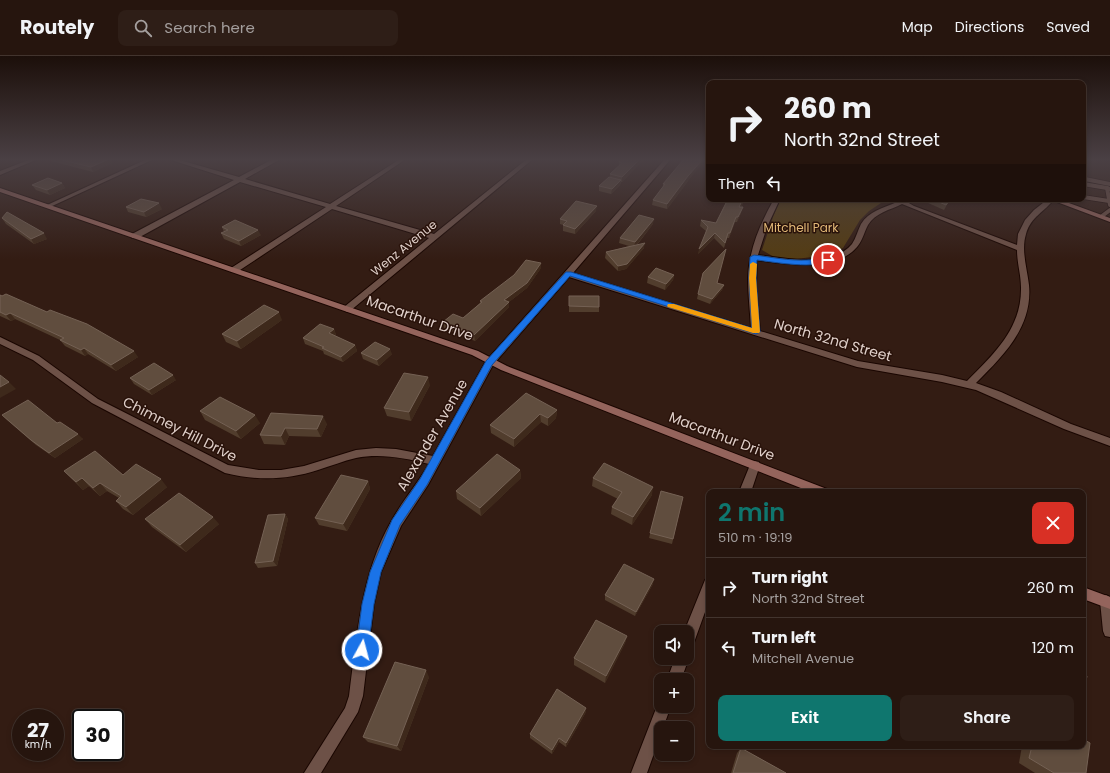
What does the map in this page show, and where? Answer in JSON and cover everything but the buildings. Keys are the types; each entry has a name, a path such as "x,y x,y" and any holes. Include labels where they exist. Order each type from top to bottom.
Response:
{"main road":[{"name":"Macarthur Drive","path":"7,192 474,353 815,489"},
{"path":"1060,202 1110,220"},
{"path":"1086,594 1108,602"}],"street":[{"path":"48,206 77,192"},
{"path":"135,236 215,192"},
{"path":"285,192 435,237"},
{"path":"234,270 351,192"},
{"name":"Wenz Avenue","path":"347,309 489,192"},
{"name":"Alexander Avenue","path":"312,773 351,712 356,696 368,604 375,572 396,523 424,482 491,361 569,274 639,192"},
{"path":"756,332 752,278 754,257 758,240 776,202"},
{"path":"754,257 793,262 807,262 838,256 855,246 864,225 870,218 895,202"},
{"path":"904,202 1020,249"},
{"path":"969,385 1009,344 1022,317 1025,302 1025,288 1020,249 1023,233 1030,220 1048,202"},
{"name":"North 32nd Street","path":"569,274 876,369 928,375 969,385 1010,399 1062,424 1110,442"},
{"name":"Chimney Hill Drive","path":"0,340 36,358 95,401 225,470 259,476 276,475 303,471 338,459 371,452 399,453 435,461"},
{"path":"746,489 755,466"},
{"path":"694,625 706,592"},
{"path":"1108,602 1110,631"},
{"path":"639,773 661,713"}],"lane":[{"path":"1086,198 1110,203 1109,192"},
{"path":"1102,216 1110,210"}],"green space":[{"name":"Mitchell Park","path":"780,202 882,202 869,211 860,220 843,248 829,255 796,259 774,257 762,250"}],"slow traffic":[{"path":"671,306 756,332 752,278 753,264"}],"route":[{"path":"362,650 368,604 375,572 396,523 414,494 424,482 489,363 569,274 756,332 752,278 754,257 793,262 815,262 828,260"}]}
